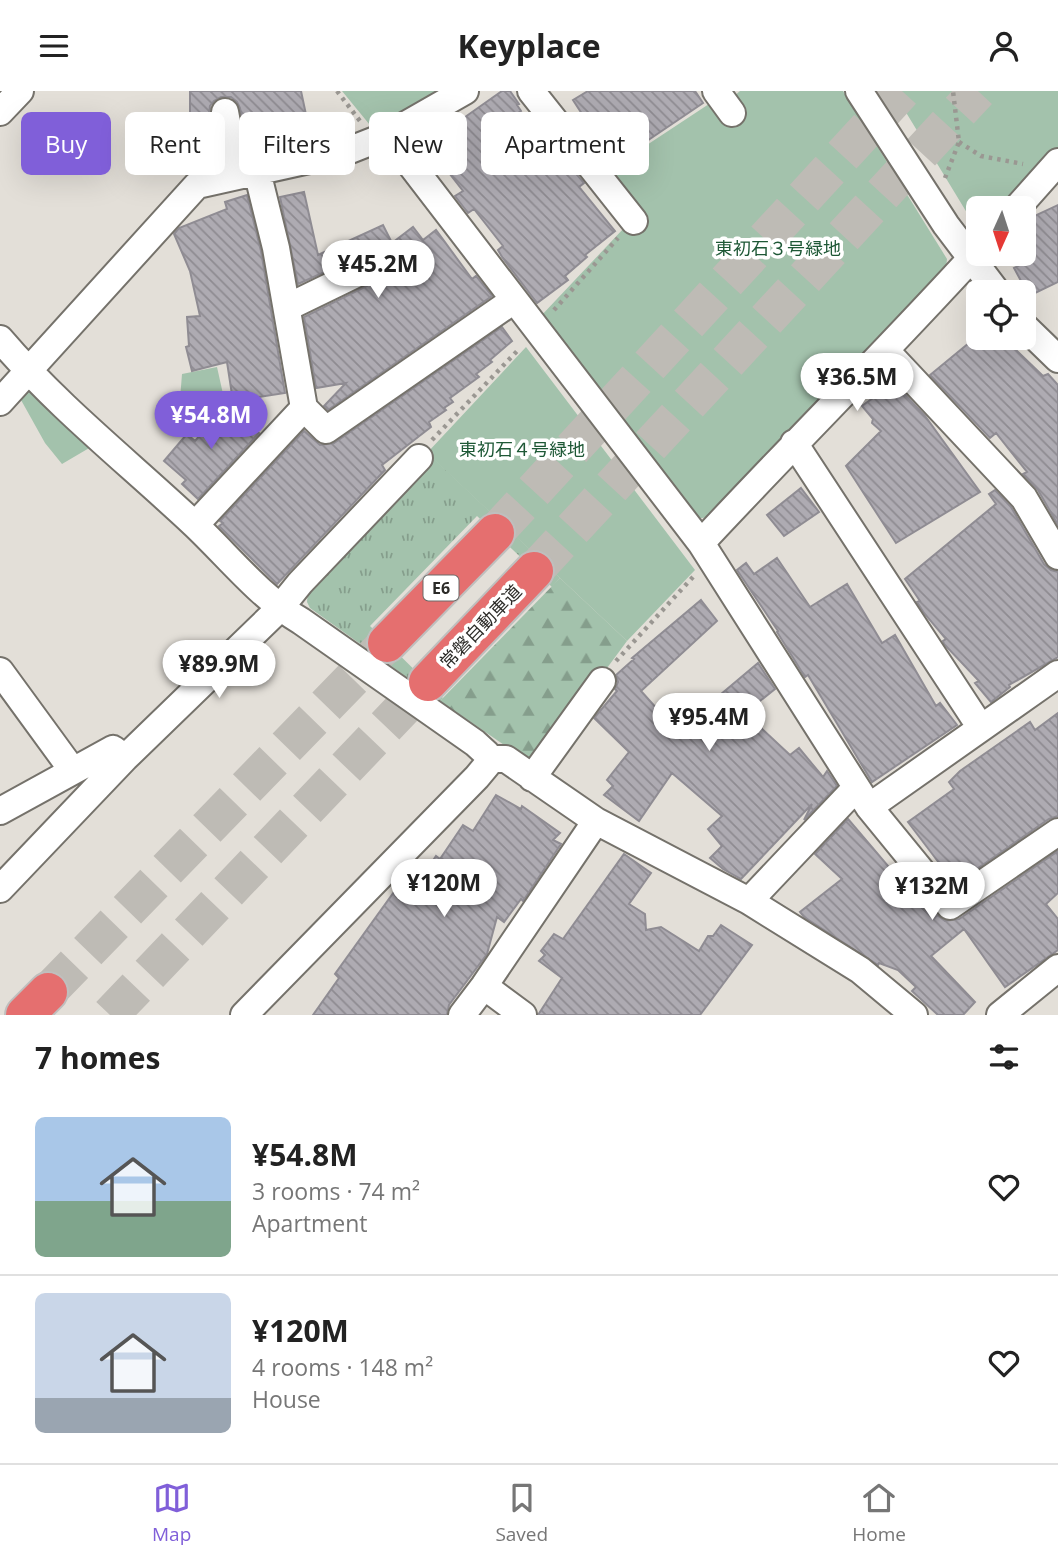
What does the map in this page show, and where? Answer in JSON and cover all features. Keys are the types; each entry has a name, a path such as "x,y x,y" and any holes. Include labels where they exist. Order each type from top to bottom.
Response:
{"highway":[{"name":"E6","path":"387,643 495,533"},
{"name":"常磐自動車道","path":"428,683 534,571"}],"street":[{"path":"0,112 20,91"},
{"path":"422,112 465,91"},
{"path":"531,91 634,221"},
{"path":"716,91 732,113"},
{"path":"859,91 946,225 966,246"},
{"path":"225,112 239,151"},
{"path":"1027,196 1051,169"},
{"path":"0,402 197,185 242,175"},
{"path":"247,175 276,248 304,408 326,430 514,300"},
{"path":"412,175 514,300 706,551 863,797 950,906 1058,832"},
{"path":"706,551 794,443 886,351 966,265"},
{"path":"288,307 360,272"},
{"path":"1036,338 1058,359"},
{"path":"0,339 27,371 195,525 279,609 301,621 487,754 487,765 477,777 244,1015"},
{"path":"886,351 1024,498 1058,556"},
{"path":"195,525 304,408"},
{"path":"794,443 981,728"},
{"path":"0,889 125,758 279,609 300,583 419,458"},
{"path":"0,671 74,771"},
{"path":"749,901 863,797 981,728 1058,674"},
{"path":"531,778 602,681"},
{"path":"0,811 113,749 125,758"},
{"path":"488,759 506,759 596,821 749,901 860,970 914,1015"},
{"path":"462,1015 596,821"},
{"path":"1000,1015 1058,968"},
{"path":"484,986 523,1015"}],"path":[{"path":"337,91 369,124"},
{"path":"942,181 959,142 953,91"},
{"path":"959,142 981,156 1051,169"},
{"path":"602,681 706,551"}],"green space":[{"path":"342,91 444,91 406,112 369,112 369,124"},
{"name":"東初石３号緑地","path":"740,91 843,91 947,259 946,268 716,516 695,519 540,317 624,228 610,175 649,175 649,144 712,102 733,97"},
{"path":"893,91 1058,91 1058,150 1017,196 966,196 966,211"},
{"name":"東初石４号緑地","path":"526,347 695,570 627,641 427,453"},
{"path":"217,367 225,403 179,412 182,374"},
{"path":"31,388 96,444 62,464 45,443 21,400"},
{"path":"433,458 560,578 552,587 477,516 370,626 443,698 440,701 310,608 307,602 308,589"},
{"path":"560,578 627,641 539,760 529,762 440,701"}],"building":[{"path":"190,91 301,91 305,112 241,112 237,102 231,97 221,97 210,106 209,112 190,112"},
{"path":"502,91 510,91 521,111 481,112 481,175 577,175 584,183 579,187 615,231 585,255 587,257 565,276 568,280 537,303 502,257 498,250 503,246 474,209 468,213 455,196 463,191 451,175 467,175 467,116"},
{"path":"588,91 695,91 703,103 649,140 649,112 581,112 573,100"},
{"path":"304,192 318,255 383,225 392,243 413,227 423,240 436,230 472,279 476,276 492,296 328,410 324,406 346,383 316,388 304,317 367,286 376,272 369,259 360,256 298,284 280,197"},
{"path":"247,195 261,251 285,393 233,401 227,362 192,371 186,347 189,346 187,317 200,316 190,271 174,234 179,228 227,209 225,202"},
{"path":"1058,205 1058,282 1036,293 1036,280 1020,280 1014,268 1036,266 1036,215"},
{"path":"502,327 512,341 476,374 479,377 450,398 453,402 429,422 431,427 382,465 385,470 277,584 219,526 223,523 220,521 304,431 320,445 334,443"},
{"path":"966,345 966,350 1016,350 1043,376 1048,374 1058,385 1058,525 1038,490 1023,474 1027,472 996,433 990,438 930,375"},
{"path":"894,383 925,416 980,492 896,543 846,466 881,431 872,423 873,419 862,406"},
{"path":"227,405 259,433 198,499 182,484 186,480 164,461 187,434 195,441"},
{"path":"801,488 819,512 784,536 767,515"},
{"path":"995,490 1011,507 1044,564 1058,572 1058,657 1009,685 1010,687 991,702 975,683 979,681 944,644 946,639 924,613 917,602 920,601 905,579 996,504 989,494"},
{"path":"777,558 810,607 847,584 882,643 895,635 936,706 940,703 957,725 872,782 808,675 805,677 737,570 746,563 754,574"},
{"path":"701,600 717,621 641,691 667,720 680,709 689,721 758,663 775,689 745,713 790,755 799,748 823,777 827,771 837,786 804,820 812,804 741,879 710,858 722,846 708,829 722,816 672,773 639,821 604,795 613,786 607,780 629,752 594,718 617,691 616,675 634,659 632,658"},
{"path":"1058,713 1058,816 1049,819 955,884 908,822 954,789 949,782 960,771 1030,722 1035,730"},
{"path":"496,795 521,809 522,806 560,833 553,840 561,844 523,901 521,899 504,922 497,917 487,954 449,1005 447,1015 313,1015 339,978 335,974 394,892 406,901 436,856 440,859 463,825 473,831"},
{"path":"848,819 900,880 896,883 934,919 937,915 945,921 959,919 1058,851 1058,893 1046,904 1058,919 1058,950 1005,987 964,929 931,956 975,1002 963,1015 938,1015 912,991 916,987 898,970 879,963 878,965 800,912 842,879 815,854"},
{"path":"624,854 651,873 629,904 645,914 646,930 661,927 699,951 708,936 713,936 721,925 752,945 700,1015 538,1015 562,978 539,961 545,955 541,951 554,934 563,939"}],"tunnel":[{"path":"495,533 902,91"},
{"path":"534,571 978,91"},
{"path":"48,992 387,643"},
{"path":"110,1015 428,682"}]}
